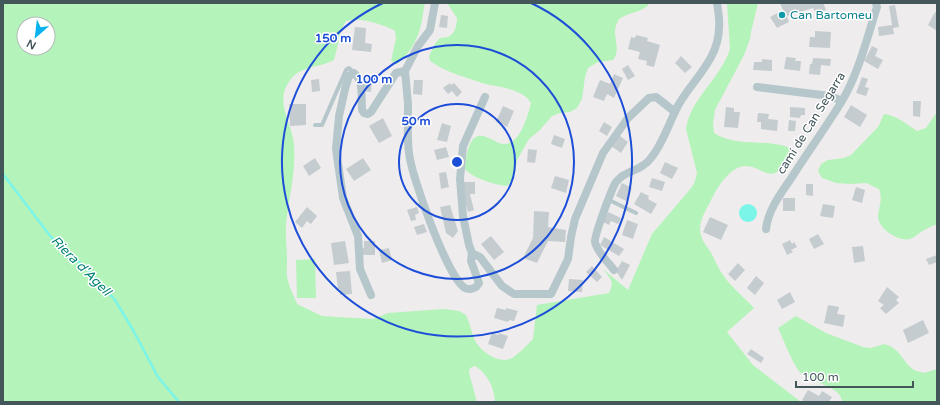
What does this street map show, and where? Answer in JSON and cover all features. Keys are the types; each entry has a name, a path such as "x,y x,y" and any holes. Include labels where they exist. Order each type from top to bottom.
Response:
{"street":[{"path":"435,3 430,30 418,46 405,71 408,104 409,155 416,182 440,249 459,283 465,288 471,289 476,287 479,283 472,261 472,253 463,216 460,179 463,146 485,97"},
{"path":"614,270 602,255 595,242 616,181 642,167 651,159 668,130 680,102 710,60 715,49 720,27 717,3"},
{"name":"camí de Can Segarra","path":"766,229 768,218 779,197 842,101 852,82 877,6 876,3"},
{"path":"371,295 360,269 358,236 343,198 336,149 339,116 349,76 354,73 358,76 361,82 362,110 364,113 368,114 371,112 396,73 405,71"},
{"path":"757,88 830,96 842,101"},
{"path":"472,253 480,257 502,286 514,294 552,294 568,259 575,219 604,153 628,118 649,98 656,97 675,112"}],"lane":[{"path":"316,125 322,125 346,70 349,68 354,73"},
{"path":"609,200 636,213"}],"green space":[{"path":"3,3 425,3 418,36 409,51 397,64 391,61 396,38 395,31 371,22 358,20 346,21 342,28 334,60 295,74 286,87 283,101 284,109 294,145 293,175 286,228 287,279 297,304 322,316 373,319 388,313 444,309 459,311 466,315 477,344 487,354 501,360 505,360 515,356 533,339 537,305 609,293 612,283 603,269 628,290 652,234 692,187 695,181 697,173 686,129 693,108 720,70 730,49 727,3 758,3 750,39 744,55 715,110 713,125 714,133 723,138 742,142 781,145 790,148 784,165 775,173 771,174 750,166 745,166 736,169 727,175 717,189 704,213 700,225 700,232 703,241 723,275 754,308 727,332 753,365 801,402 495,402 490,381 480,369 475,366 470,368 469,373 477,402 3,402"},
{"path":"447,3 650,3 644,8 619,19 615,30 617,50 613,60 598,62 588,68 585,77 582,99 577,108 570,112 552,116 540,130 529,139 517,160 514,179 507,186 484,180 468,172 465,169 468,152 473,139 479,136 486,137 503,144 514,140 522,129 531,103 522,94 516,91 482,83 449,71 430,61 429,56 436,43 440,38 450,36 454,32 456,26 457,18"},
{"path":"937,112 937,224 922,231 913,238 900,238 890,234 881,226 878,216 881,199 879,189 866,183 836,183 822,178 818,171 821,164 828,160 844,158 851,155 878,127 884,114 898,118 917,131 926,128"},
{"path":"315,259 316,298 297,298 296,260"},
{"path":"796,316 826,333 863,347 870,348 885,344 892,347 914,370 924,373 937,369 937,402 842,402 841,397 833,389 803,375 792,360 778,328"}],"water":[{"path":"748,204 754,207 757,213 754,219 748,222 742,219 739,213 742,207"}],"building":[{"name":"Can Bartomeu","path":"780,3 823,3 826,10 816,14 813,8 787,16 789,22 777,28 770,17 783,10"},
{"path":"895,5 899,27 893,28 894,34 879,36 878,27 892,25 889,6"},
{"path":"935,12 937,13 937,31 928,25"},
{"path":"441,15 448,16 447,28 439,27"},
{"path":"355,27 366,28 365,43 372,44 371,52 352,50"},
{"path":"815,31 831,32 830,48 809,47 810,37 815,37"},
{"path":"636,35 648,38 647,41 660,45 654,67 646,65 647,61 638,59 640,52 628,49 631,37 635,38"},
{"path":"872,46 878,49 875,56 883,60 878,69 864,61"},
{"path":"681,56 692,67 685,73 675,63"},
{"path":"786,57 796,58 795,61 801,61 800,71 784,69"},
{"path":"813,58 831,59 830,66 821,65 820,75 809,74 810,64 812,64"},
{"path":"762,59 772,60 772,71 753,70 754,62 762,62"},
{"path":"628,65 635,76 628,80 622,69"},
{"path":"614,74 623,78 614,98 607,94 604,101 593,97 600,80 610,84"},
{"path":"365,77 372,78 371,92 364,91"},
{"path":"862,77 868,79 865,87 869,88 866,96 856,93"},
{"path":"319,79 320,91 312,92 311,80"},
{"path":"414,80 423,80 422,95 413,94"},
{"path":"450,83 451,85 454,83 462,92 457,97 452,91 448,94 443,88"},
{"path":"913,101 921,101 920,117 913,116"},
{"path":"289,104 306,104 306,125 290,126"},
{"path":"851,105 867,115 860,127 844,117"},
{"path":"503,106 514,111 507,127 496,122"},
{"path":"726,107 734,108 734,112 740,112 738,128 724,127"},
{"path":"790,107 805,108 805,115 801,115 800,118 790,117"},
{"path":"758,113 769,114 768,119 778,120 777,131 761,129 761,122 757,122"},
{"path":"383,118 392,136 379,143 369,126"},
{"path":"789,120 796,121 795,131 788,131"},
{"path":"604,122 612,127 607,136 599,131"},
{"path":"442,123 451,126 447,142 437,140"},
{"path":"554,135 565,139 562,148 551,144"},
{"path":"619,135 628,142 621,153 611,146"},
{"path":"446,147 449,157 437,160 434,150"},
{"path":"528,149 537,150 535,163 527,162"},
{"path":"315,158 321,168 309,176 303,166"},
{"path":"363,158 371,170 354,181 346,169"},
{"path":"665,162 678,168 672,179 660,173"},
{"path":"446,172 449,187 441,189 439,173"},
{"path":"555,176 569,180 566,193 551,188"},
{"path":"652,178 665,182 662,191 649,187"},
{"path":"463,182 475,182 475,194 470,194 474,210 468,212 463,194"},
{"path":"622,183 632,188 626,201 616,196"},
{"path":"806,184 813,184 813,196 806,195"},
{"path":"856,187 865,190 862,203 852,200"},
{"path":"641,192 649,196 648,199 657,204 651,214 634,204"},
{"path":"783,198 795,198 795,211 783,211"},
{"path":"823,204 835,206 833,218 820,216"},
{"path":"450,205 458,231 453,238 446,233 440,207"},
{"path":"307,207 317,216 311,224 307,221 302,228 295,222"},
{"path":"417,207 419,213 415,215 416,220 411,221 407,210"},
{"path":"534,211 549,212 548,227 566,230 565,242 548,241 537,263 523,258 533,238"},
{"path":"608,212 621,218 618,224 611,221 609,225 603,222"},
{"path":"710,217 728,225 721,240 703,232"},
{"path":"627,220 638,224 633,239 622,235"},
{"path":"424,224 427,232 417,235 414,227"},
{"path":"818,234 824,244 814,249 809,239"},
{"path":"491,236 504,252 494,260 481,244"},
{"path":"604,237 624,249 619,256 600,245"},
{"path":"790,240 792,244 794,242 797,247 791,250 793,252 787,255 782,244"},
{"path":"345,241 349,263 334,265 331,243"},
{"path":"364,241 375,241 375,255 362,255 361,248 364,248"},
{"path":"863,246 865,261 854,263 852,247"},
{"path":"389,248 392,260 382,263 379,250"},
{"path":"937,255 937,262 929,265 926,259"},
{"path":"622,261 630,265 622,280 616,271"},
{"path":"738,263 745,270 735,281 728,274"},
{"path":"592,266 602,277 597,282 586,272"},
{"path":"350,271 352,294 340,295 336,272"},
{"path":"756,276 764,283 755,295 747,288"},
{"path":"569,279 583,280 582,292 568,291"},
{"path":"887,287 899,297 896,300 899,303 886,314 880,308 884,305 878,301"},
{"path":"790,292 795,302 782,309 777,300"},
{"path":"828,305 839,307 837,314 845,315 843,327 824,323"},
{"path":"497,308 506,310 506,308 518,311 514,321 509,320 508,322 494,318"},
{"path":"923,320 929,333 908,343 903,330"},
{"path":"492,333 498,335 499,333 508,336 503,349 488,344"},
{"path":"751,349 764,358 761,363 747,354"},
{"path":"808,390 819,396 822,391 832,397 829,402 805,402 802,400"}],"waterway":[{"name":"Riera d'Agell","path":"3,174 51,237 88,270 115,300 158,377 179,402"}],"place":[{"name":"Can Bartomeu","path":"782,15"}]}
